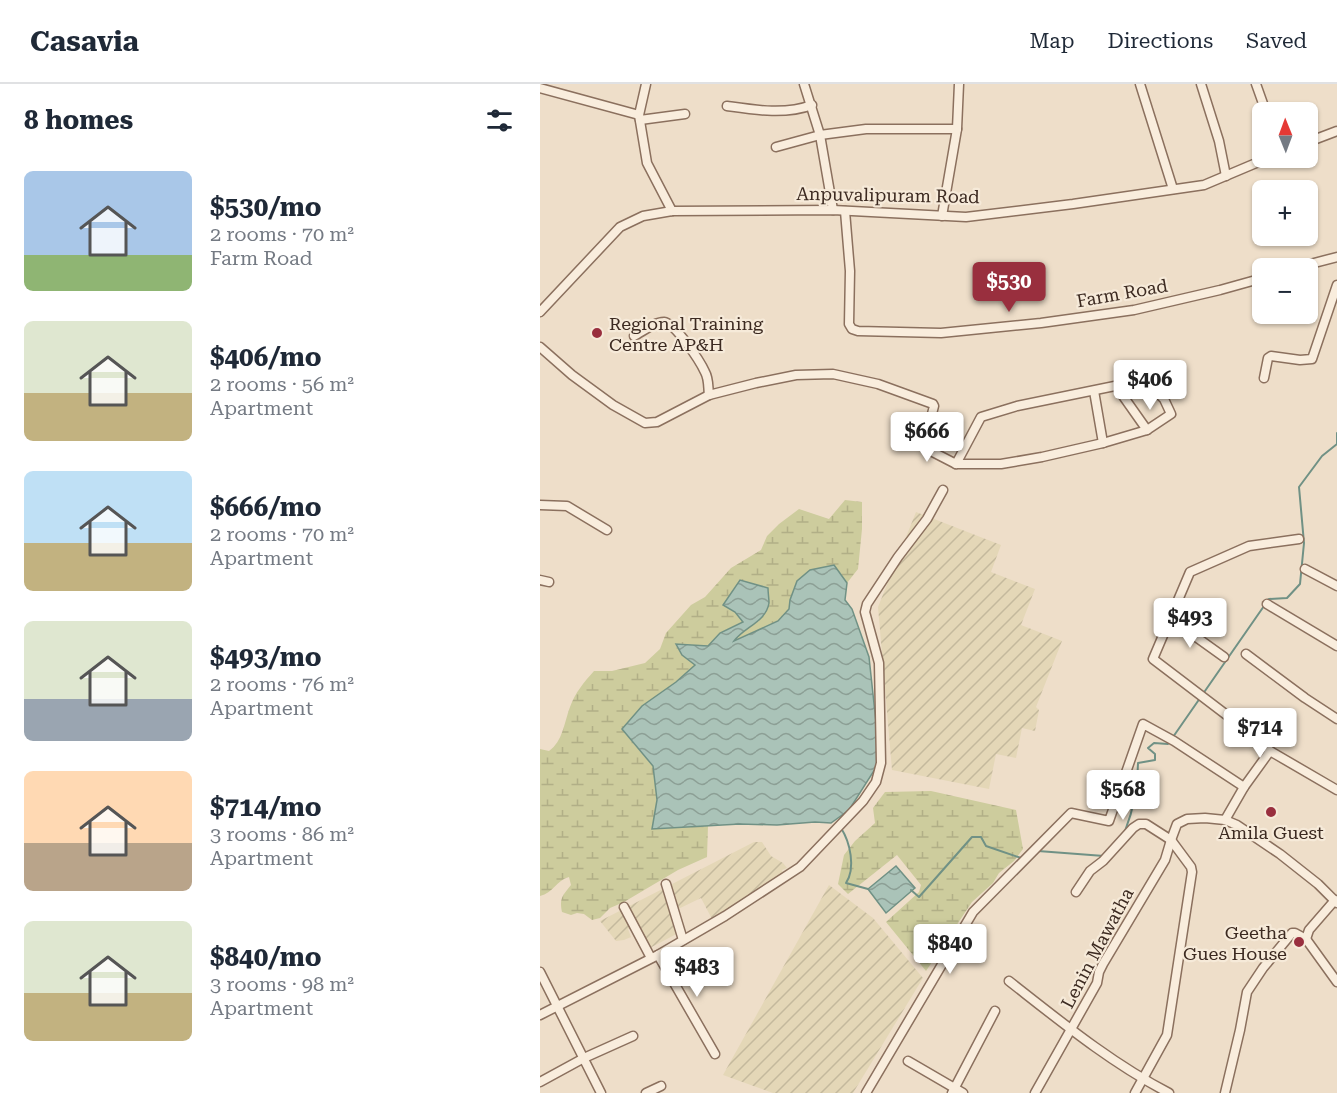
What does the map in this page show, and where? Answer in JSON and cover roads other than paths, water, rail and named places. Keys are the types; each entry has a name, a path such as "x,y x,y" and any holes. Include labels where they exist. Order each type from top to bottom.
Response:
{"street":[{"path":"646,84 639,118 647,164 672,211"},
{"path":"804,84 820,135 833,210"},
{"path":"942,216 957,129 958,84"},
{"path":"1140,84 1173,189"},
{"path":"1201,84 1219,141 1227,176"},
{"path":"1256,84 1262,102"},
{"path":"540,88 639,118 685,114"},
{"path":"727,106 762,111 796,110 812,105"},
{"path":"776,147 820,135 866,129 957,129"},
{"path":"1318,138 1337,130"},
{"name":"Anpuvalipuram Road","path":"540,310 620,227 643,216 672,211 833,210 966,217 1204,185 1252,165"},
{"name":"Farm Road","path":"845,211 850,270 849,324 858,331 941,333 1041,323 1134,310 1252,281"},
{"path":"1318,261 1337,256"},
{"path":"1264,378 1268,358 1271,356 1300,360 1312,359 1337,285"},
{"path":"634,336 655,324 664,322 670,325 705,371 708,378 709,395"},
{"path":"540,347 572,375 613,405 645,423 657,422 709,395 796,375 833,374 878,384 933,404 925,447 956,464 1001,464 1042,457 1147,430 1171,414 1164,399 1144,380"},
{"path":"956,464 981,417 1017,406 1144,380 1158,374"},
{"path":"1116,386 1147,430"},
{"path":"1094,391 1103,443"},
{"path":"540,1015 725,916 800,867 863,801 876,782 881,763 879,663 865,612 867,604 927,519 943,490"},
{"path":"540,505 567,506 607,530"},
{"path":"1299,539 1249,546 1190,572 1153,659 1202,695 1270,751 1337,790"},
{"path":"1305,569 1337,586"},
{"path":"1267,604 1337,646"},
{"path":"1171,619 1224,657"},
{"path":"1246,654 1305,698 1337,718"},
{"path":"866,1093 973,912 1071,813 1109,821 1143,724 1171,739 1244,787"},
{"path":"1225,820 1244,787 1270,751"},
{"name":"Lenin Mawatha","path":"1035,1093 1097,983 1103,964 1164,860 1177,824 1187,819 1205,818 1225,820 1237,825 1280,854 1318,884 1336,902"},
{"path":"1076,892 1090,871 1139,824 1146,824 1171,840 1191,867 1167,1035 1135,1093"},
{"path":"666,884 682,940"},
{"path":"1306,939 1309,930 1336,902"},
{"path":"624,907 715,1054"},
{"path":"1225,1093 1247,992 1263,968 1292,933 1306,939 1337,982"},
{"path":"540,972 601,1093"},
{"path":"1009,981 1071,1030 1143,1079 1169,1093"},
{"path":"908,1061 956,1092 994,1011"},
{"path":"540,1082 584,1058 633,1036"},
{"path":"646,1093 661,1086"}],"water":[{"path":"834,565 847,583 845,600 852,609 869,657 878,741 877,766 849,810 831,823 740,824 652,829 657,800 653,766 622,729 642,706 676,682 695,665 682,655 676,644 708,646 720,633 743,622 735,612 723,605 740,580 768,588 769,603 764,615 734,641 778,621 789,609 797,581 810,570"},
{"path":"896,866 915,888 886,913 868,889"}],"waterway":[{"path":"1267,601 1287,598 1300,584 1304,543 1299,487 1322,456 1337,444 1337,433"},
{"path":"1173,737 1264,606"},
{"path":"1125,831 1135,798 1138,763 1155,760 1155,754 1148,748 1154,743 1168,744 1170,741"},
{"path":"841,828 851,855 851,870 846,883 868,889"},
{"path":"911,890 919,897 972,837 981,837 986,846 1021,858"},
{"path":"1038,851 1104,856"}],"place":[{"name":"Regional Training Centre AP&H","path":"597,333"},
{"name":"Amila Guest","path":"1271,812"},
{"name":"Geetha Gues House","path":"1299,942"}]}
